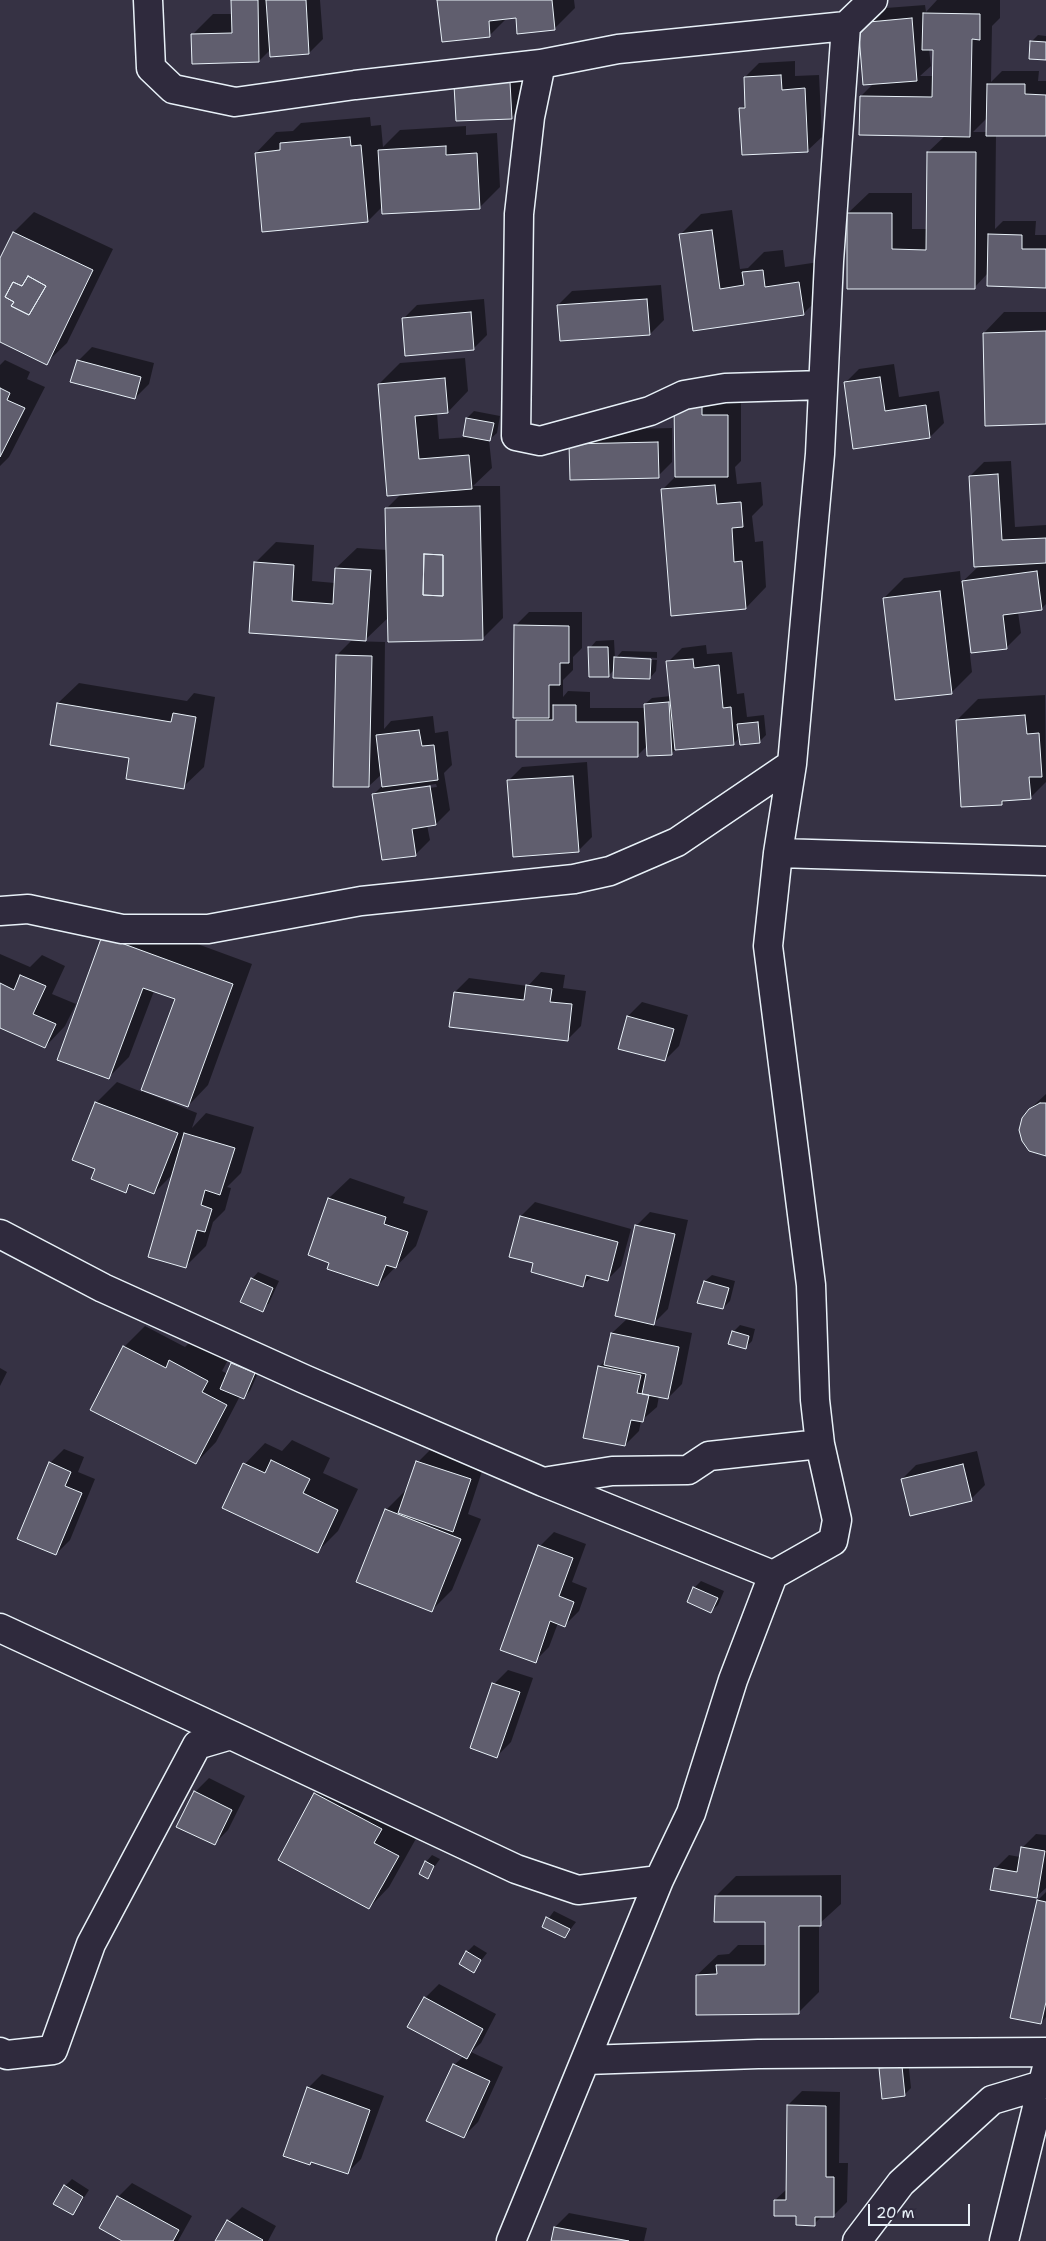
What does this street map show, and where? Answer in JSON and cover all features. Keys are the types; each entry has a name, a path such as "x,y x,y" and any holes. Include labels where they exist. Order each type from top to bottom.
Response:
{"street":[{"path":"148,0 151,68 173,89 235,102 355,85 541,64 618,49 846,26 874,0"},
{"path":"511,2241 659,1880 690,1813 733,1680 773,1575 833,1541 837,1520 820,1444 815,1400 810,1285 768,946 778,854 792,764 820,454 829,261 846,26"},
{"path":"541,64 530,117 518,214 516,436 540,441 650,411 684,395 725,388 824,385"},
{"path":"0,911 28,909 122,929 208,929 361,901 574,879 610,871 677,842 792,764"},
{"path":"778,854 1046,861"},
{"path":"0,1234 43,1258 129,1300 304,1379 543,1482 773,1575"},
{"path":"543,1482 612,1470 688,1470 709,1456 820,1444"},
{"path":"0,1628 516,1869 578,1890 659,1880"},
{"path":"0,2052 7,2055 53,2050 91,1944 197,1745 231,1735"},
{"path":"586,2060 758,2054 1046,2052"},
{"path":"857,2241 901,2183 992,2100 1044,2078"},
{"path":"1004,2241 1044,2078"}],"building":[{"path":"231,0 258,0 259,62 192,64 191,34 232,33"},
{"path":"266,0 306,0 309,54 270,57"},
{"path":"437,0 552,0 555,30 517,34 516,18 489,21 490,37 442,42"},
{"path":"923,13 980,14 980,40 972,39 970,137 859,135 860,96 932,97 933,50 922,50"},
{"path":"912,18 917,81 863,85 858,23"},
{"path":"1030,41 1046,42 1046,60 1029,59"},
{"path":"781,75 782,90 805,88 808,152 742,155 739,108 745,108 744,77"},
{"path":"510,82 512,119 456,121 454,85"},
{"path":"987,84 1025,84 1025,94 1046,95 1046,136 986,136"},
{"path":"350,137 351,146 361,145 368,222 262,232 255,153 280,150 280,143"},
{"path":"446,146 446,155 477,153 480,209 382,214 378,150"},
{"path":"927,152 976,152 975,289 847,289 847,213 892,213 892,249 926,250"},
{"path":"712,230 720,289 744,285 742,272 763,270 765,287 799,282 804,315 693,331 679,234"},
{"path":"13,232 93,270 47,365 0,342 0,258","holes":["28,276 46,286 29,315 11,306 14,302 5,297 13,282 22,286"]},
{"path":"988,234 1022,235 1022,249 1046,249 1046,288 987,286"},
{"path":"28,276 46,286 29,315 11,306 14,302 5,297 13,282 22,286"},
{"path":"647,299 650,335 560,341 557,305"},
{"path":"471,312 474,350 405,356 402,318"},
{"path":"1046,331 1046,424 985,426 983,333"},
{"path":"77,360 141,377 135,399 70,382"},
{"path":"880,377 885,411 926,405 930,438 853,449 844,382"},
{"path":"445,378 448,413 415,416 419,459 469,455 472,489 387,496 378,384"},
{"path":"0,388 10,393 7,400 25,408 0,457"},
{"path":"674,402 702,402 702,415 728,415 728,477 675,477"},
{"path":"466,418 494,423 490,441 463,436"},
{"path":"658,442 659,478 570,480 569,444"},
{"path":"998,474 1002,540 1046,538 1046,563 974,567 969,476"},
{"path":"715,485 717,504 741,502 743,527 732,528 734,562 742,561 746,609 671,616 661,489"},
{"path":"480,506 483,640 388,642 385,508","holes":["424,554 443,555 443,596 423,595"]},
{"path":"424,554 443,555 443,596 423,595"},
{"path":"254,562 294,565 292,601 333,604 335,568 371,570 366,641 249,633"},
{"path":"1037,571 1042,610 1003,615 1007,649 971,653 962,581"},
{"path":"940,591 952,694 895,700 883,598"},
{"path":"514,625 569,626 569,663 560,663 560,685 549,685 549,718 513,718"},
{"path":"588,647 608,647 609,677 589,677"},
{"path":"336,655 372,656 369,787 333,787"},
{"path":"614,657 651,659 650,679 613,678"},
{"path":"693,659 694,668 719,665 723,708 731,707 734,745 675,750 666,661"},
{"path":"669,702 672,755 647,756 644,704"},
{"path":"57,703 171,722 173,713 196,717 184,789 126,779 129,758 50,745"},
{"path":"553,705 576,705 576,722 638,722 638,757 516,757 516,720 553,720"},
{"path":"1025,715 1027,734 1039,733 1042,777 1029,777 1031,799 1002,801 1002,805 961,807 956,720"},
{"path":"758,722 760,743 740,745 737,724"},
{"path":"419,730 422,746 434,745 438,780 382,787 376,735"},
{"path":"573,776 579,852 513,857 507,780"},
{"path":"430,786 436,825 412,829 416,856 382,860 372,794"},
{"path":"102,936 233,984 188,1107 141,1090 175,999 143,988 109,1079 57,1060"},
{"path":"20,975 46,986 33,1014 56,1024 45,1048 0,1028 0,983 14,990"},
{"path":"526,985 552,989 550,1002 572,1004 568,1041 449,1027 454,992 524,1000"},
{"path":"627,1016 674,1029 665,1061 618,1049"},
{"path":"95,1102 178,1133 154,1194 129,1184 126,1193 91,1179 95,1169 72,1160"},
{"path":"1040,1103 1046,1103 1046,1156 1029,1151 1022,1141 1019,1130 1022,1118 1029,1109"},
{"path":"184,1133 235,1148 220,1195 205,1190 201,1205 212,1209 205,1232 197,1230 186,1268 148,1257"},
{"path":"328,1198 386,1217 384,1224 408,1232 396,1268 386,1265 378,1286 327,1269 329,1263 308,1255"},
{"path":"520,1216 618,1242 608,1281 586,1275 583,1287 531,1272 533,1263 509,1257"},
{"path":"635,1225 675,1234 654,1325 615,1316"},
{"path":"251,1278 273,1288 263,1312 240,1302"},
{"path":"704,1281 729,1288 723,1309 697,1303"},
{"path":"732,1331 749,1336 746,1349 728,1344"},
{"path":"611,1333 679,1347 668,1399 642,1394 646,1374 604,1365"},
{"path":"123,1346 166,1368 169,1360 208,1381 202,1392 227,1405 196,1464 90,1410"},
{"path":"231,1363 255,1373 244,1399 220,1389"},
{"path":"598,1366 641,1375 637,1393 649,1395 643,1422 631,1420 625,1446 583,1438"},
{"path":"271,1460 310,1479 303,1493 338,1510 318,1553 222,1508 243,1463 265,1473"},
{"path":"416,1461 471,1479 453,1532 398,1513"},
{"path":"49,1462 71,1472 65,1486 82,1493 56,1555 17,1539"},
{"path":"963,1464 972,1501 910,1516 901,1479"},
{"path":"385,1509 461,1539 432,1612 356,1582"},
{"path":"538,1545 573,1558 559,1596 574,1602 565,1627 550,1621 536,1663 500,1650"},
{"path":"693,1587 718,1598 711,1613 687,1602"},
{"path":"492,1683 520,1692 497,1758 470,1748"},
{"path":"194,1791 232,1810 215,1845 176,1827"},
{"path":"314,1793 382,1829 374,1843 399,1856 369,1909 278,1860"},
{"path":"1021,1847 1045,1851 1037,1898 990,1890 994,1868 1017,1872"},
{"path":"425,1861 434,1866 428,1879 419,1874"},
{"path":"715,1896 821,1896 821,1926 799,1926 799,2014 696,2015 696,1975 717,1974 716,1965 765,1965 765,1922 714,1922"},
{"path":"1037,1900 1046,1902 1046,2002 1041,2024 1010,2018"},
{"path":"546,1917 570,1929 565,1938 542,1927"},
{"path":"466,1951 481,1960 474,1973 459,1964"},
{"path":"424,1997 483,2029 467,2059 407,2027"},
{"path":"453,2064 490,2081 464,2138 426,2121"},
{"path":"902,2066 905,2096 882,2099 879,2068"},
{"path":"307,2087 370,2110 348,2174 311,2162 310,2165 283,2156"},
{"path":"787,2105 826,2106 826,2177 834,2177 834,2217 815,2217 815,2226 796,2225 796,2216 774,2216 774,2200 786,2200"},
{"path":"64,2185 83,2197 73,2215 53,2204"},
{"path":"117,2196 179,2230 173,2241 122,2241 99,2228"},
{"path":"227,2220 263,2240 215,2241"},
{"path":"554,2227 629,2241 551,2241"}]}
